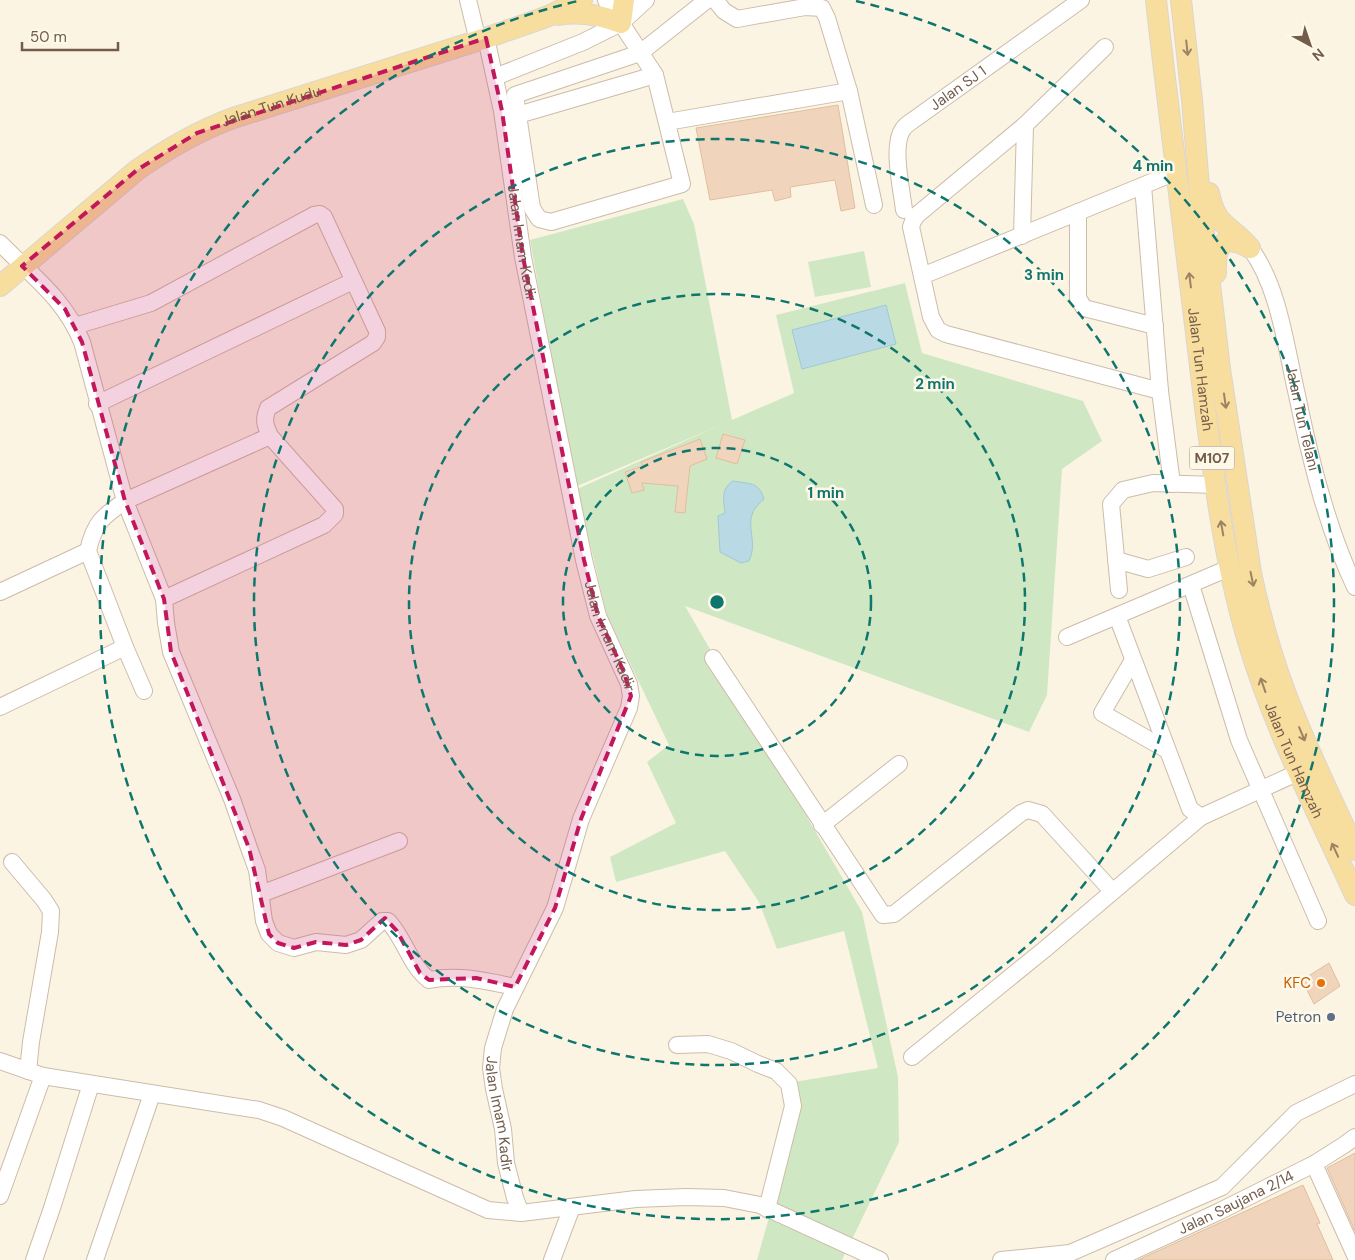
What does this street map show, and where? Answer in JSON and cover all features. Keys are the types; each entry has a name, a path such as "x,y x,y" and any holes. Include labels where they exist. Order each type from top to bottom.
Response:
{"main road":[{"name":"Jalan Tun Kudu","path":"0,286 136,170 197,133 233,118 546,17 582,0"},
{"path":"546,17 582,14 602,16 621,23 624,0"},
{"name":"Jalan Tun Hamzah","path":"1156,0 1216,485 1229,568 1247,638 1271,710 1355,895"},
{"name":"Jalan Tun Hamzah","path":"1181,0 1200,200 1220,369 1248,555 1258,603 1286,695 1303,737 1355,850"},
{"path":"1192,100 1212,207 1216,217 1243,239 1250,248"},
{"path":"1220,369 1217,251 1222,245 1238,241 1250,248"}],"street":[{"name":"Jalan Imam Kadir","path":"468,0 495,77 502,110 523,257 584,560 598,616 629,684 631,696 628,708 581,819 556,908 505,1009 493,1048 491,1068 503,1129 506,1163 521,1213"},
{"path":"606,0 640,53 655,75 682,184 551,222 539,219 532,208 515,96 640,53 708,0"},
{"path":"495,77 584,42 621,23 646,0"},
{"path":"715,0 724,11 737,19 805,6 822,8 827,18 849,91 874,205"},
{"name":"Jalan SJ 1","path":"904,210 898,152 898,139 903,129 1081,0"},
{"path":"1105,47 1025,125 912,221 911,227 931,317 938,330 946,334 1160,390"},
{"path":"518,114 655,75"},
{"path":"667,122 849,91"},
{"path":"1022,236 1025,125"},
{"path":"922,276 1176,172"},
{"path":"1143,186 1160,390 1172,484"},
{"path":"1078,212 1078,298 1080,303 1084,308 1155,326"},
{"path":"75,326 151,303 314,215 320,214 324,217 377,331 377,337 373,343 268,408 264,418 270,436 335,509 335,514 324,524 164,599"},
{"path":"0,244 53,295 65,309 75,326 87,358 125,501 164,599 171,652 232,799 257,870 264,921 270,934 278,943 294,948 316,942 346,944 361,940 382,921 388,921 397,931 420,973 429,980 445,977 476,978 515,987"},
{"name":"Jalan Tun Telani","path":"1250,248 1259,259 1267,274 1326,511 1355,587"},
{"path":"98,404 354,281"},
{"path":"144,692 88,551 91,534 100,521 125,501 270,436"},
{"path":"1119,590 1111,504 1123,490 1153,483 1216,485"},
{"path":"0,592 88,551"},
{"path":"1116,560 1148,569 1186,557"},
{"path":"1067,638 1229,568"},
{"path":"1191,585 1239,740 1318,921"},
{"path":"1117,616 1190,809 1201,817"},
{"path":"0,707 125,647"},
{"path":"713,658 880,913 884,916 894,914 1028,810 1042,814 1112,891"},
{"path":"1133,660 1102,713 1167,750"},
{"path":"822,825 899,764"},
{"path":"912,1057 1201,817 1299,772"},
{"path":"261,894 398,841"},
{"path":"0,1196 36,1073 31,1042 50,932 51,911 12,862"},
{"path":"677,1045 708,1044 730,1051 776,1071 789,1084 793,1106 766,1209"},
{"path":"0,1061 36,1073 91,1084 259,1110 283,1118 480,1207 505,1213 521,1213 636,1199 724,1198 760,1205 880,1260"},
{"path":"34,1260 91,1084"},
{"path":"1001,1260 1070,1253 1222,1187 1296,1113 1355,1084"},
{"path":"95,1260 152,1094"},
{"name":"Jalan Saujana 2/14","path":"1119,1259 1314,1164 1355,1136"},
{"path":"1314,1164 1355,1255"},
{"path":"552,1260 572,1207"}],"highlighted area":[{"path":"486,38 502,111 523,257 584,560 598,616 624,672 631,696 581,819 555,908 515,987 476,978 429,980 420,973 397,931 385,918 361,940 346,945 316,942 294,948 278,943 269,934 249,848 171,652 164,599 125,501 82,342 65,309 22,266 137,170 197,133"}],"green space":[{"path":"683,199 694,224 732,420 794,393 776,315 905,283 922,353 1083,401 1102,441 1062,469 1047,695 1029,732 685,606 862,912 898,1077 899,1142 842,1260 757,1260 800,1107 794,1082 878,1068 844,931 777,949 759,902 725,851 616,882 610,857 676,823 647,762 669,745 607,615 577,489 723,424 575,487 530,240"},
{"path":"864,251 871,287 815,297 808,262"}],"water":[{"path":"886,305 896,344 802,369 792,330"},
{"path":"733,481 756,486 764,499 755,508 751,518 752,548 749,561 741,563 720,552 718,516 725,513 724,491"}],"building":[{"path":"838,105 855,208 841,211 835,180 790,187 791,197 775,201 772,190 710,200 696,128"},
{"path":"723,434 745,440 737,464 716,458"},
{"path":"700,439 707,459 690,466 685,513 675,512 678,486 642,483 644,490 632,493 625,472 643,466 641,462"},
{"name":"KFC","path":"1329,963 1340,986 1314,1004 1302,980"},
{"path":"1355,1153 1355,1231 1327,1168"},
{"path":"1303,1185 1320,1223 1317,1224 1333,1260 1138,1260"}],"place":[{"name":"KFC","path":"1321,983"},
{"name":"Petron","path":"1331,1017"}]}
